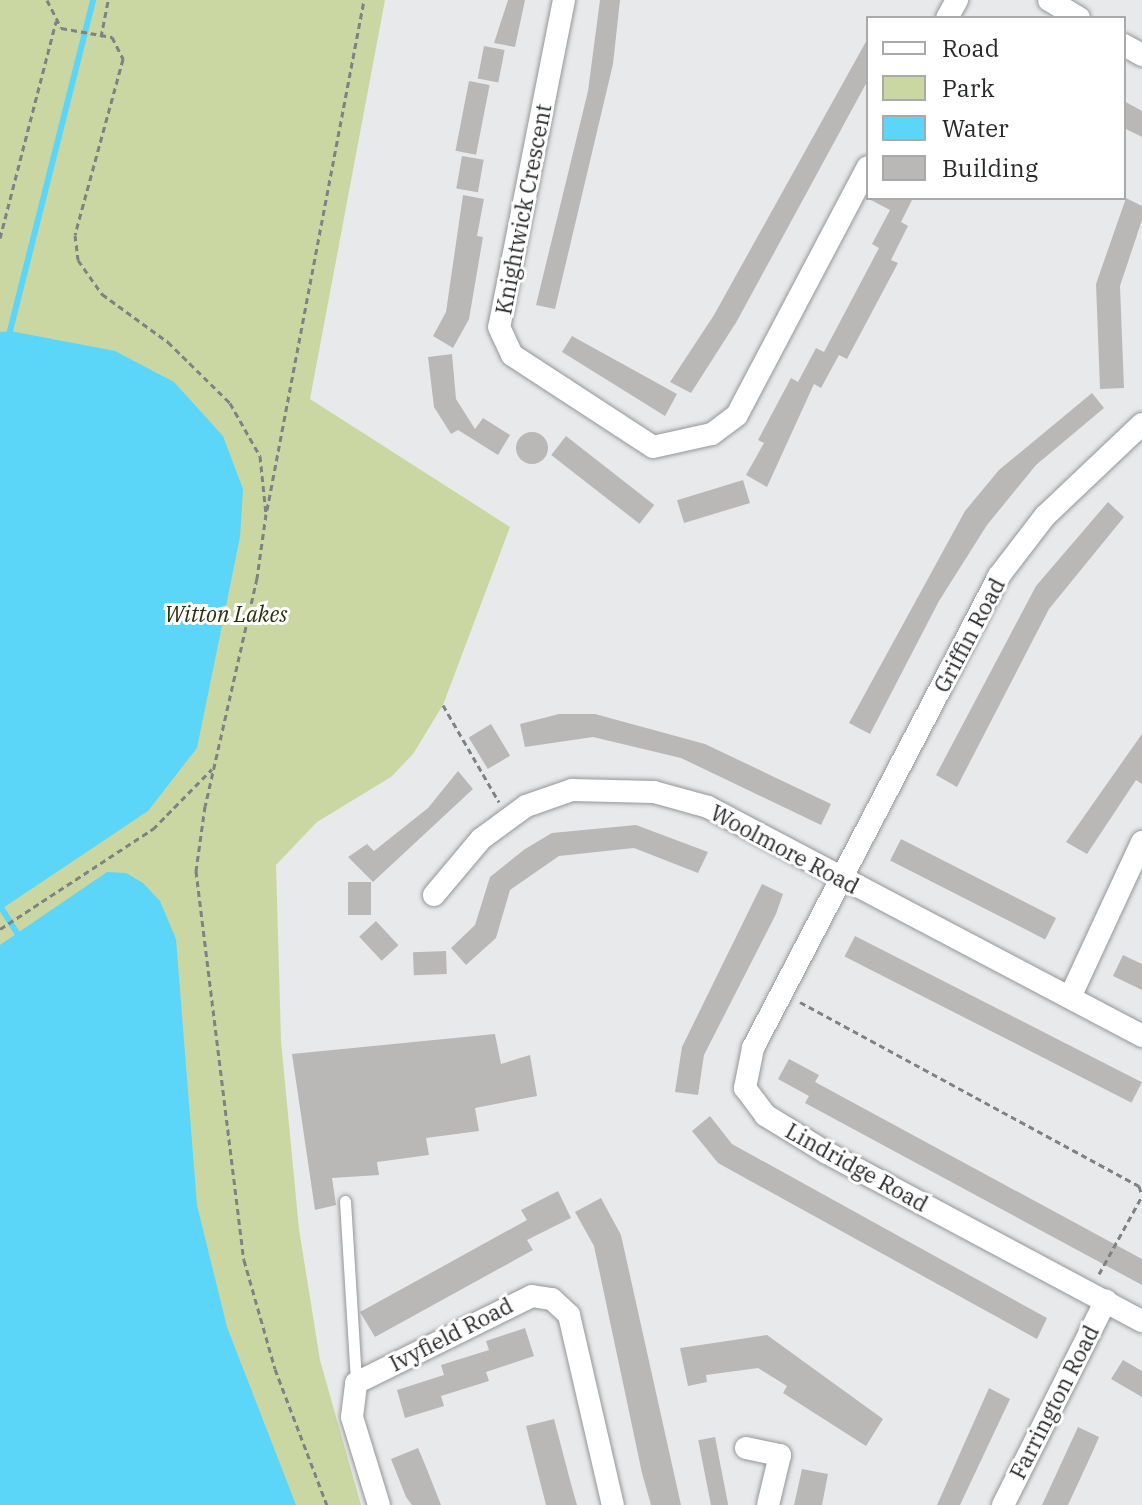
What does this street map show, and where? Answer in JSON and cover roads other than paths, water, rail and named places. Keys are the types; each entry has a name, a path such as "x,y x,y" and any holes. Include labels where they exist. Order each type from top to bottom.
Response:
{"street":[{"name":"Knightwick Crescent","path":"564,0 499,327 512,355 653,447 712,434 737,415 866,171"},
{"path":"1049,0 1076,16"},
{"name":"Griffin Road","path":"841,878 999,576 1045,516 1142,424"},
{"name":"Woolmore Road","path":"434,895 507,817 572,790 654,792 708,807 1071,995 1142,1036"},
{"path":"1071,995 1142,842"},
{"name":"Lindridge Road","path":"841,878 753,1048 745,1088 765,1115 1142,1321"},
{"name":"Farrington Road","path":"1003,1505 1098,1296"},
{"name":"Ivyfield Road","path":"356,1383 517,1299 552,1299 569,1315 613,1505"},
{"path":"356,1383 352,1417 379,1505"},
{"path":"746,1448 780,1455 768,1505"}],"lane":[{"path":"345,1201 356,1383"}],"water":[{"name":"Witton Lakes","path":"10,331 115,351 174,382 223,436 243,489 240,537 197,748 148,811 0,910 0,332"},
{"path":"107,872 126,873 143,883 160,901 176,939 197,1205 227,1327 296,1505 0,1505 0,945"}],"waterway":[{"path":"10,331 93,0"},
{"path":"2,909 17,933"}]}
